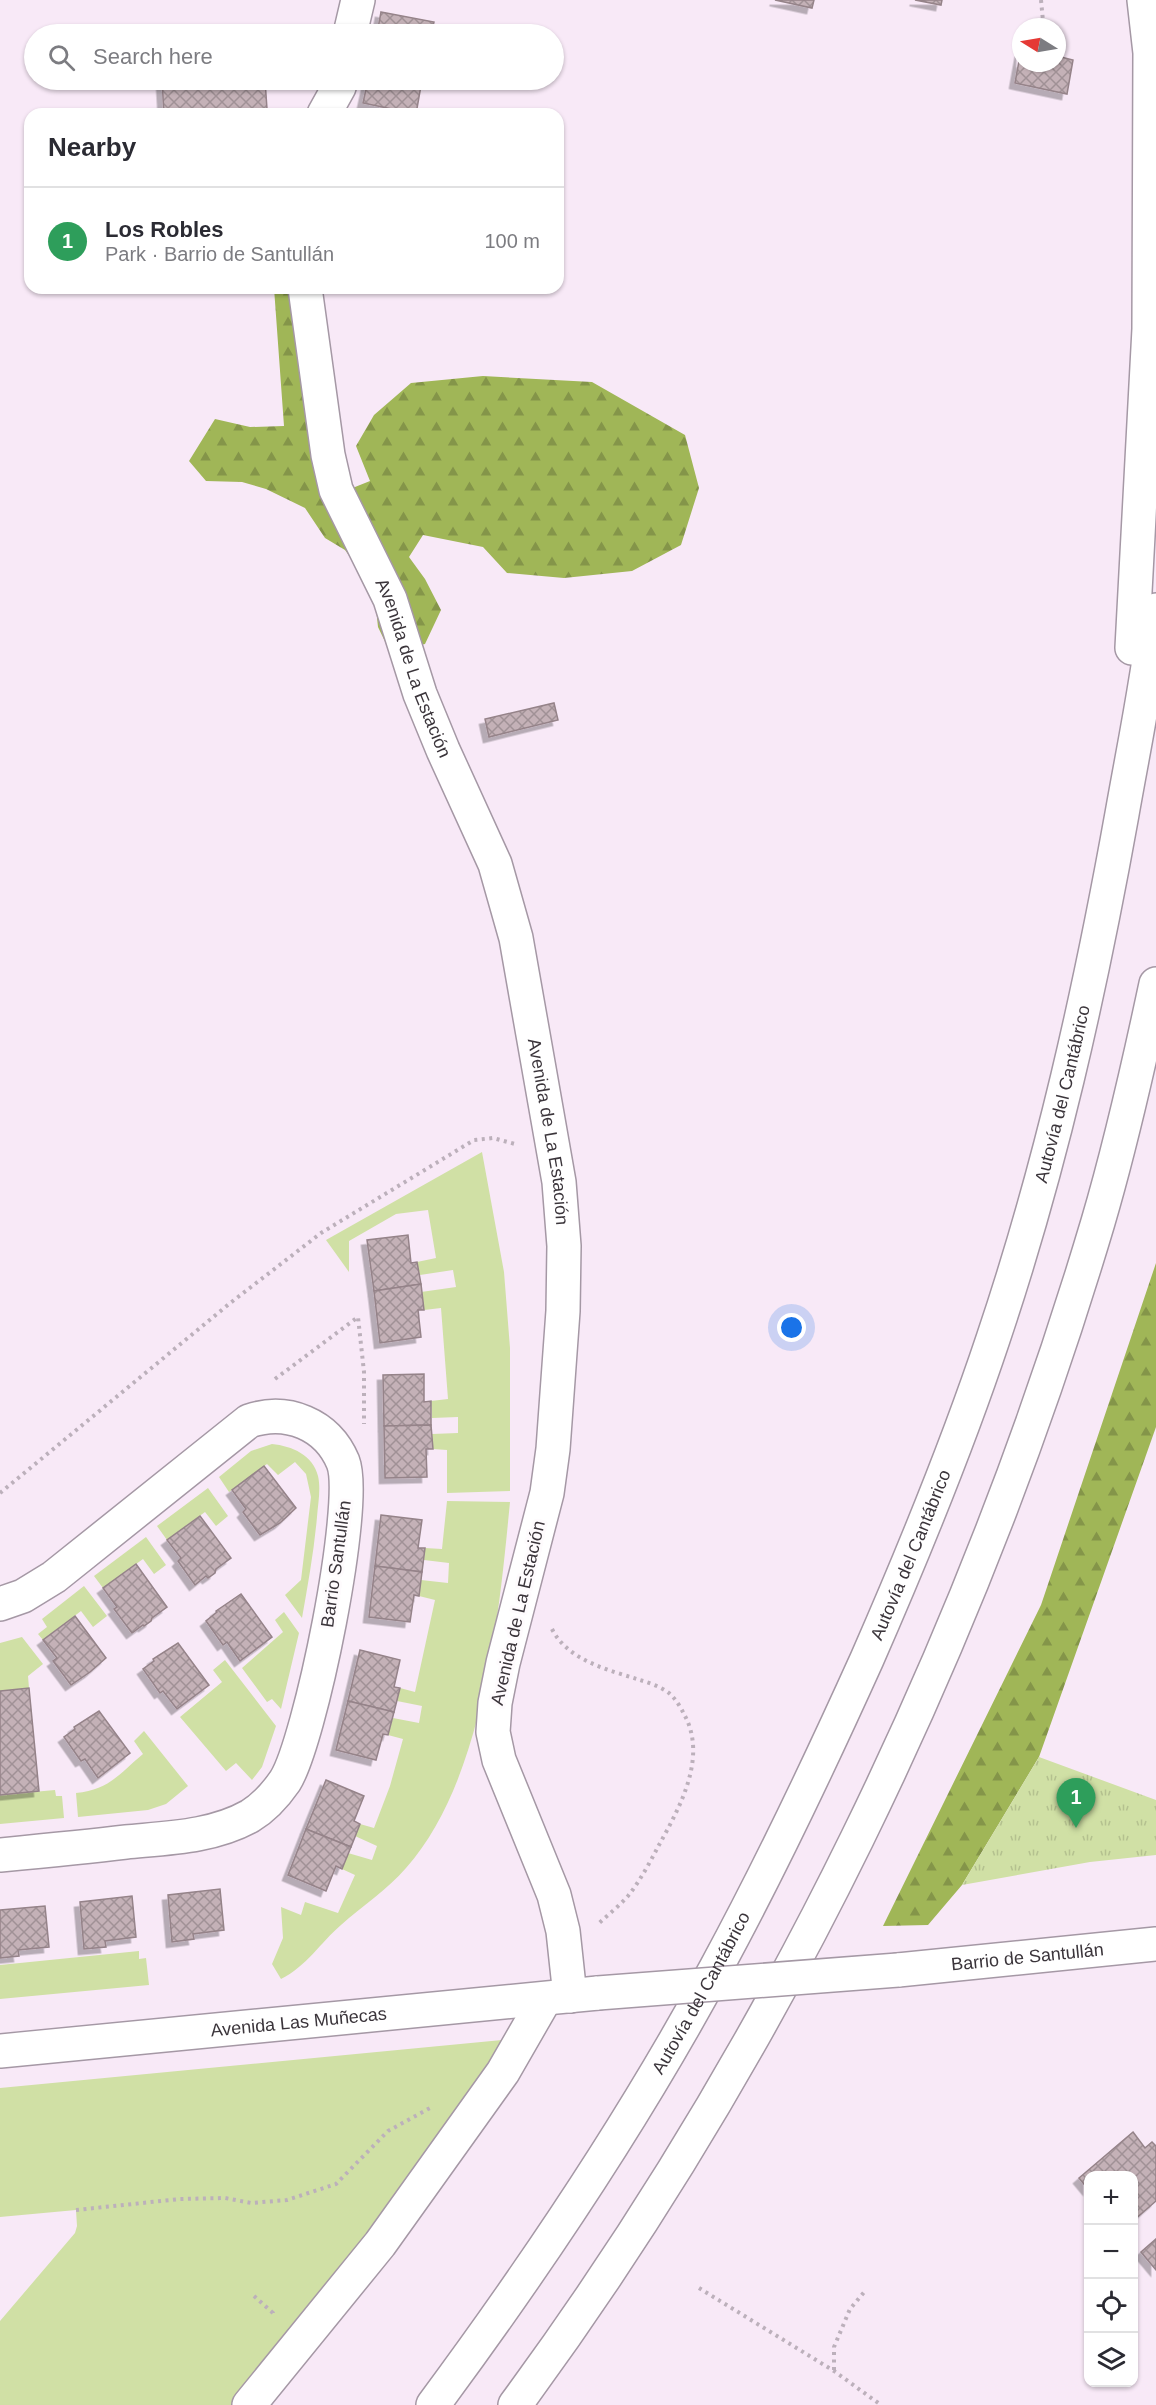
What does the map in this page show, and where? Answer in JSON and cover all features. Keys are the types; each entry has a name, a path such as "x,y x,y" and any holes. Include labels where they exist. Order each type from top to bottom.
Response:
{"main road":[{"path":"352,24 358,0"},
{"path":"1124,803 1149,329 1150,53 1144,0"},
{"path":"327,108 337,90"},
{"name":"Avenida de La Estación","path":"306,294 328,455 336,490 390,600 424,703 495,864 513,927 559,1182 564,1246 563,1311 554,1449 547,1493 503,1663 495,1703 493,1732 499,1760 554,1895 565,1946 571,1996"},
{"name":"Autovía del Cantábrico","path":"433,2405 562,2222 638,2102 714,1971 781,1843 894,1598 993,1340 1036,1200 1072,1066 1102,928 1156,610"},
{"path":"514,2405 616,2258 700,2126 771,2003 834,1883 896,1755 954,1623 1055,1361 1099,1218 1135,1081 1156,984"},
{"name":"Barrio Santullán","path":"0,1604 23,1596 54,1577 249,1421 275,1416 291,1417 305,1422 333,1445 343,1463 347,1485 343,1534 323,1652 298,1749 286,1780 271,1799 250,1816 215,1830 179,1837 0,1855"},
{"name":"Barrio de Santullán","path":"571,1996 898,1970 1156,1944"},
{"path":"249,2405 380,2244 513,2055 571,1996"},
{"name":"Avenida Las Muñecas","path":"0,2051 571,1996"}],"path":[{"path":"1041,0 1043,18"},
{"path":"0,1493 229,1304 321,1233 474,1140 493,1138 515,1144 559,1182"},
{"path":"274,1380 358,1317 364,1372 364,1430"},
{"path":"549,1624 564,1646 579,1657 654,1685 669,1693 684,1714 693,1739 693,1760 688,1782 674,1818 652,1858 629,1895 598,1924 565,1946"},
{"path":"76,2210 180,2199 225,2198 251,2203 287,2200 336,2184 388,2131 436,2105 478,2107"},
{"path":"699,2288 834,2371 881,2405"},
{"path":"834,2371 834,2347 850,2309 865,2291"}],"green space":[{"path":"274,294 297,294 325,499 370,481 356,446 374,415 411,383 483,376 592,382 685,435 699,488 681,545 632,571 564,578 507,573 483,547 423,535 409,557 425,579 441,610 425,644 390,652 378,627 374,590 345,550 325,538 305,508 266,489 242,482 206,481 189,461 215,419 250,427 284,426"},
{"path":"482,1152 504,1272 510,1348 510,1491 447,1493 447,1450 433,1449 432,1434 458,1433 458,1417 432,1418 431,1401 448,1399 441,1308 424,1310 421,1292 456,1287 453,1270 420,1275 417,1262 436,1258 428,1210 396,1214 349,1241 349,1272 326,1240"},
{"path":"1156,1263 1156,1427 1039,1757 962,1885 928,1925 883,1926 1041,1605"},
{"path":"272,1444 294,1449 307,1457 312,1462 319,1481 311,1568 302,1618 285,1595 301,1580 311,1497 306,1474 295,1462 278,1475 267,1464 229,1492 219,1477 251,1451"},
{"path":"208,1488 228,1516 216,1526 205,1512 167,1540 157,1526"},
{"path":"447,1501 510,1502 493,1644 470,1743 454,1790 432,1832 406,1868 391,1884 333,1932 298,1968 281,1979 272,1964 283,1938 281,1907 301,1915 305,1902 338,1913 355,1875 342,1869 348,1853 372,1860 377,1846 355,1836 360,1824 374,1828 390,1786 403,1739 388,1735 393,1718 419,1723 422,1706 397,1701 400,1688 415,1692 435,1600 419,1596 421,1580 448,1583 449,1563 424,1560 425,1548 442,1549"},
{"path":"146,1537 166,1565 154,1574 143,1559 103,1588 94,1576"},
{"path":"84,1586 107,1616 93,1627 81,1611 43,1640 38,1634 47,1627 42,1619"},
{"path":"284,1612 299,1633 281,1709 272,1699 267,1702 242,1668 283,1632 275,1620"},
{"path":"22,1637 43,1664 28,1676 29,1688 0,1691 0,1643"},
{"path":"225,1660 276,1726 262,1767 252,1780 236,1763 226,1771 180,1717 222,1682 213,1670"},
{"path":"144,1731 188,1786 166,1804 148,1810 78,1817 76,1793 105,1785 143,1754 134,1741"},
{"path":"1039,1757 1156,1800 1156,1855 1090,1862 962,1885"},
{"path":"55,1790 56,1796 62,1796 64,1818 0,1824 0,1795"},
{"path":"139,1951 139,1959 146,1958 149,1985 0,1999 0,1965"},
{"path":"502,2040 480,2078 357,2256 232,2405 0,2405 0,2321 75,2233 77,2226 76,2210 0,2217 0,2088"}],"building":[{"path":"775,0 814,0 812,8"},
{"path":"915,0 942,0 941,5"},
{"path":"381,12 434,22 434,24 379,24"},
{"path":"1066,58 1073,60 1067,94 1015,83 1017,72 1066,72"},
{"path":"163,90 266,90 267,108 164,108"},
{"path":"366,90 420,90 417,108 387,108 363,103"},
{"path":"554,703 558,720 489,737 485,719"},
{"path":"408,1235 411,1263 417,1262 421,1284 374,1291 367,1240"},
{"path":"421,1284 424,1310 418,1310 421,1337 380,1343 374,1291"},
{"path":"424,1374 424,1402 431,1401 431,1425 384,1426 383,1375"},
{"path":"431,1425 433,1449 426,1449 427,1477 385,1478 384,1426"},
{"path":"264,1466 296,1508 280,1523 260,1535 243,1512 246,1509 232,1490"},
{"path":"381,1515 422,1520 418,1548 425,1548 422,1572 375,1566"},
{"path":"200,1516 231,1558 216,1569 215,1573 208,1578 206,1576 195,1585 178,1561 181,1558 167,1540"},
{"path":"136,1564 167,1607 132,1633 114,1609 117,1607 103,1588"},
{"path":"375,1566 422,1572 419,1596 414,1595 410,1622 369,1617"},
{"path":"241,1594 272,1637 240,1661 227,1642 223,1645 206,1621 216,1611"},
{"path":"75,1616 106,1658 71,1685 53,1661 57,1658 43,1640"},
{"path":"178,1643 209,1685 177,1709 163,1691 160,1693 143,1669 154,1661 153,1659"},
{"path":"360,1650 400,1660 394,1687 400,1688 394,1712 348,1701"},
{"path":"29,1688 39,1791 0,1795 0,1691"},
{"path":"348,1701 394,1712 388,1735 383,1734 376,1760 336,1750"},
{"path":"99,1711 130,1753 98,1778 85,1759 81,1761 64,1737 75,1729 74,1727"},
{"path":"326,1780 364,1796 354,1821 360,1824 351,1847 306,1829"},
{"path":"306,1829 351,1847 342,1869 336,1866 326,1891 288,1875"},
{"path":"220,1889 224,1930 193,1934 194,1939 172,1942 168,1895"},
{"path":"132,1896 136,1937 105,1941 106,1947 84,1949 80,1902"},
{"path":"45,1906 49,1947 18,1950 19,1956 0,1958 0,1910"},
{"path":"1133,2132 1145,2148 1152,2142 1156,2146 1156,2201 1138,2217 1138,2171 1087,2171"},
{"path":"1084,2174 1084,2184 1079,2178"},
{"path":"1156,2239 1156,2270 1141,2252"}],"place":[{"name":"Los Robles","path":"1076,1828"}]}
